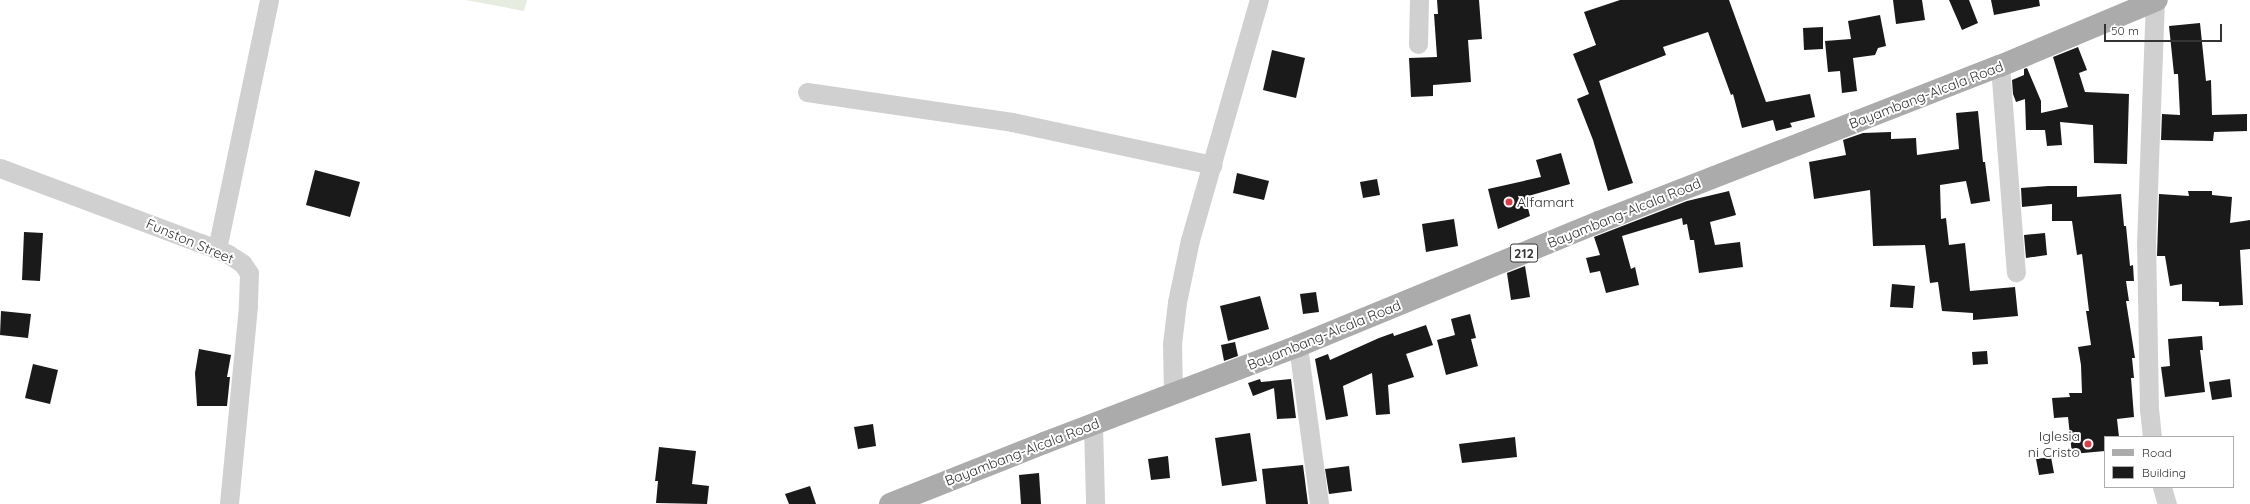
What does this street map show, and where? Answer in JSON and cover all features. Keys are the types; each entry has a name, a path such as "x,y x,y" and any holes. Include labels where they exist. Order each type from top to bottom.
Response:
{"main road":[{"name":"Bayambang-Alcala Road","path":"890,504 1298,346 1599,222 2000,66 2156,0"}],"street":[{"path":"218,249 269,0"},
{"path":"1173,394 1172,344 1177,302 1190,240 1259,0"},
{"path":"1418,44 1419,0"},
{"path":"2152,436 2148,410 2146,244 2156,0"},
{"path":"2000,66 2016,272"},
{"path":"807,92 1012,122 1212,165"},
{"name":"Funston Street","path":"0,168 218,249 242,263 248,273 248,306 229,504"},
{"path":"1298,346 1319,504"},
{"path":"1093,425 1095,504"},
{"path":"2162,488 2167,504"}],"shaded area":[{"path":"466,0 527,0 524,11"}],"building":[{"path":"1437,0 1479,0 1482,39 1468,40 1471,82 1433,85 1433,96 1411,97 1409,58 1437,57 1434,14 1438,14"},
{"path":"1620,0 1729,0 1766,102 1810,94 1815,117 1790,123 1792,127 1776,131 1773,120 1742,128 1733,94 1731,95 1708,32 1663,47 1666,55 1599,81 1633,183 1608,191 1593,140 1577,99 1589,94 1573,54 1596,45 1584,12"},
{"path":"1893,0 1922,0 1925,20 1896,24"},
{"path":"1949,0 1969,0 1978,23 1962,30"},
{"path":"1991,0 2039,0 2040,6 1994,15"},
{"path":"1880,15 1886,46 1878,48 1875,55 1853,58 1857,91 1842,93 1840,71 1828,72 1825,41 1851,39 1848,21"},
{"path":"2200,23 2206,81 2211,80 2212,115 2247,114 2247,131 2214,132 2213,141 2161,140 2162,114 2180,115 2178,74 2174,74 2169,26"},
{"path":"1823,27 1823,49 1804,50 1803,28"},
{"path":"2078,47 2087,70 2079,73 2085,92 2129,94 2127,164 2094,163 2093,125 2060,122 2062,145 2047,146 2045,130 2026,130 2025,99 2016,102 2013,94 2012,80 2024,75 2024,69 2027,68 2041,101 2041,113 2068,107 2053,57"},
{"path":"1272,50 1305,58 1296,98 1263,90"},
{"path":"1978,111 1983,162 1985,162 1990,201 1971,204 1966,181 1940,185 1941,219 1946,218 1949,245 1965,243 1970,291 2015,287 2018,316 1973,320 1973,313 1942,311 1938,282 1930,283 1925,245 1873,246 1870,190 1814,199 1809,162 1846,155 1843,140 1863,133 1891,132 1891,139 1916,138 1917,155 1959,149 1956,113"},
{"path":"1561,153 1570,184 1525,197 1530,216 1498,229 1488,189 1541,177 1536,160"},
{"path":"315,170 360,182 350,217 306,205"},
{"path":"1237,173 1269,181 1264,200 1233,193"},
{"path":"1377,179 1380,195 1363,198 1360,182"},
{"path":"2077,186 2077,197 2121,194 2124,226 2126,226 2130,266 2133,265 2134,281 2126,281 2129,301 2126,301 2135,358 2132,358 2134,378 2131,378 2134,417 2117,419 2119,436 2104,436 2104,451 2072,454 2068,417 2054,418 2052,398 2070,397 2069,393 2082,393 2081,365 2078,347 2091,345 2086,311 2089,311 2082,254 2077,255 2072,221 2052,221 2052,204 2022,207 2021,188"},
{"path":"1729,191 1736,215 1710,222 1715,245 1740,242 1743,267 1699,273 1694,240 1690,240 1687,224 1683,225 1682,218 1622,236 1631,269 1635,267 1639,285 1606,293 1600,271 1590,273 1586,258 1600,255 1594,237 1687,201"},
{"path":"2188,191 2212,191 2212,195 2232,197 2230,223 2250,220 2250,249 2240,250 2243,305 2219,306 2219,302 2182,301 2182,284 2170,286 2165,256 2157,256 2159,194 2189,196"},
{"path":"1454,219 1458,246 1426,252 1422,224"},
{"path":"24,232 43,233 40,281 22,280"},
{"path":"2045,233 2047,255 2026,258 2024,235"},
{"path":"1525,266 1530,297 1511,300 1507,273"},
{"path":"1892,284 1915,286 1913,308 1890,307"},
{"path":"1316,292 1319,312 1303,314 1300,294"},
{"path":"1260,296 1269,329 1228,341 1220,306"},
{"path":"1,311 31,314 28,338 0,335"},
{"path":"1470,314 1476,338 1471,339 1478,366 1446,375 1437,340 1455,335 1451,319"},
{"path":"1426,325 1433,345 1406,354 1414,377 1388,385 1390,414 1376,415 1372,373 1343,386 1348,416 1326,420 1315,359 1328,354 1330,360 1379,338 1393,333 1394,336"},
{"path":"2202,336 2203,350 2200,350 2205,392 2165,397 2161,367 2170,366 2168,339"},
{"path":"1235,342 1238,356 1224,361 1221,345"},
{"path":"199,349 231,355 227,377 230,377 227,406 197,406 195,373"},
{"path":"1987,351 1988,364 1973,365 1972,352"},
{"path":"33,364 58,370 50,404 25,398"},
{"path":"1260,379 1261,382 1291,379 1296,418 1277,419 1274,388 1253,396 1248,383"},
{"path":"2230,379 2232,397 2212,400 2209,382"},
{"path":"873,424 876,446 858,449 854,427"},
{"path":"1250,433 1257,481 1222,486 1215,438"},
{"path":"1515,437 1517,457 1462,463 1459,444"},
{"path":"659,447 696,451 692,484 709,486 707,504 656,503 658,481 655,481"},
{"path":"1168,456 1170,478 1151,480 1148,459"},
{"path":"2051,457 2054,473 2039,475 2036,459"},
{"path":"1303,465 1308,504 1266,504 1262,469"},
{"path":"1349,466 1352,491 1329,494 1325,469"},
{"path":"1039,473 1041,504 1021,504 1019,475"},
{"path":"810,486 816,504 789,504 785,494"}],"place":[{"name":"Alfamart","path":"1509,202"},
{"name":"Iglesia ni Cristo","path":"2088,444"}]}
